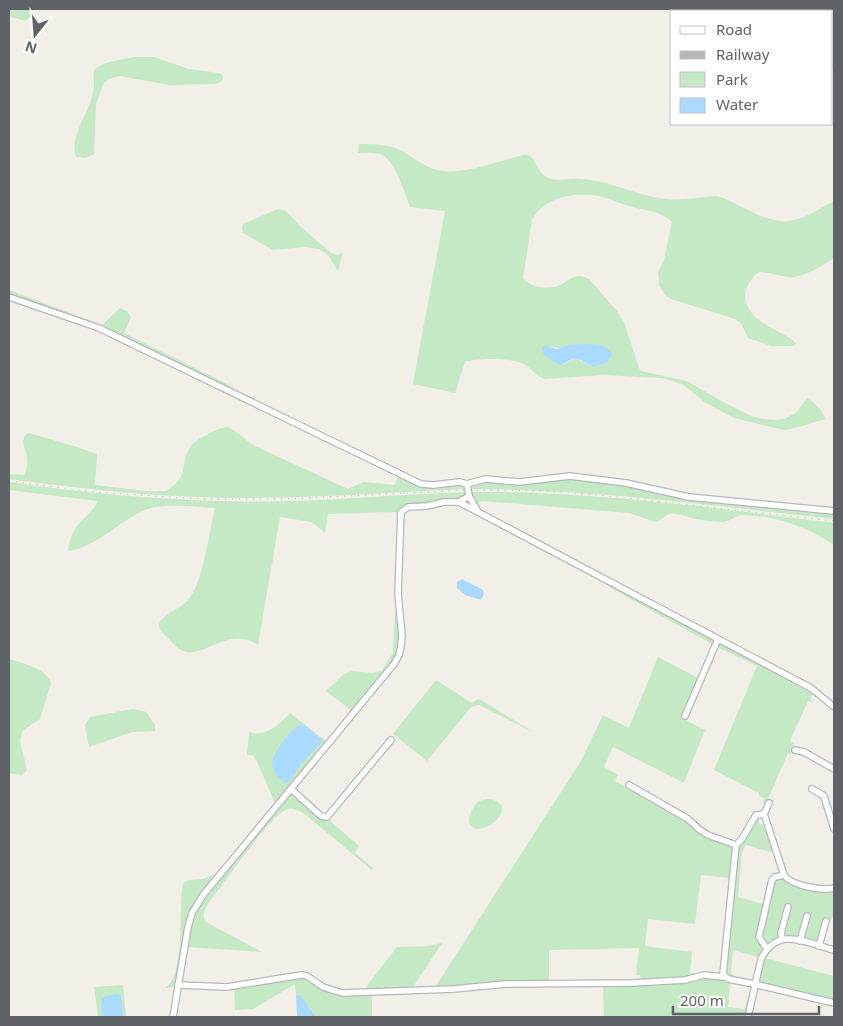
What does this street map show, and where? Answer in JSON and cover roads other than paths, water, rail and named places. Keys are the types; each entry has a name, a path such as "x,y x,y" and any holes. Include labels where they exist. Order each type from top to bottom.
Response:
{"street":[{"path":"9,297 99,328 416,482 427,485 460,482 468,484 485,479 510,482 570,476 626,483 689,497 834,512"},
{"path":"468,484 468,496 477,510"},
{"path":"459,502 468,496"},
{"path":"173,1017 186,932 190,918 197,905 218,876 389,670 399,655 402,641 398,593 401,512 408,507 459,502 477,510 811,688 834,707"},
{"path":"685,716 718,639"},
{"path":"291,789 322,816 327,817 391,740"},
{"path":"795,750 804,752 834,770"},
{"path":"630,786 688,819 708,835 736,846"},
{"path":"812,789 824,796 834,829"},
{"path":"769,803 764,814 786,878 794,883 821,890 834,888"},
{"path":"724,977 722,971 736,846 754,818 758,814 764,814"},
{"path":"767,949 759,938 761,926 772,880 775,877 784,875"},
{"path":"782,938 781,933 788,907"},
{"path":"800,941 807,916"},
{"path":"819,946 826,920"},
{"path":"748,1017 761,959 774,942 782,938 834,950"},
{"path":"178,985 227,987 300,975 307,976 323,987 342,993 453,989 506,984 685,980 704,975 724,977 834,1003"}],"water":[{"path":"588,344 605,347 612,355 607,362 593,367 581,360 572,359 561,365 546,357 542,351 542,347 546,346 557,349 569,345"},
{"path":"462,579 483,590 484,594 481,600 465,595 457,588 457,582"},
{"path":"300,725 307,727 323,741 300,765 290,781 285,783 274,772 272,766 273,759 287,736"},
{"path":"116,994 121,995 123,1017 103,1017 102,999"},
{"path":"296,995 302,997 316,1017 297,1017"}],"railway":[{"path":"9,481 94,492 201,499 284,499 469,490 547,491 834,521"}]}
